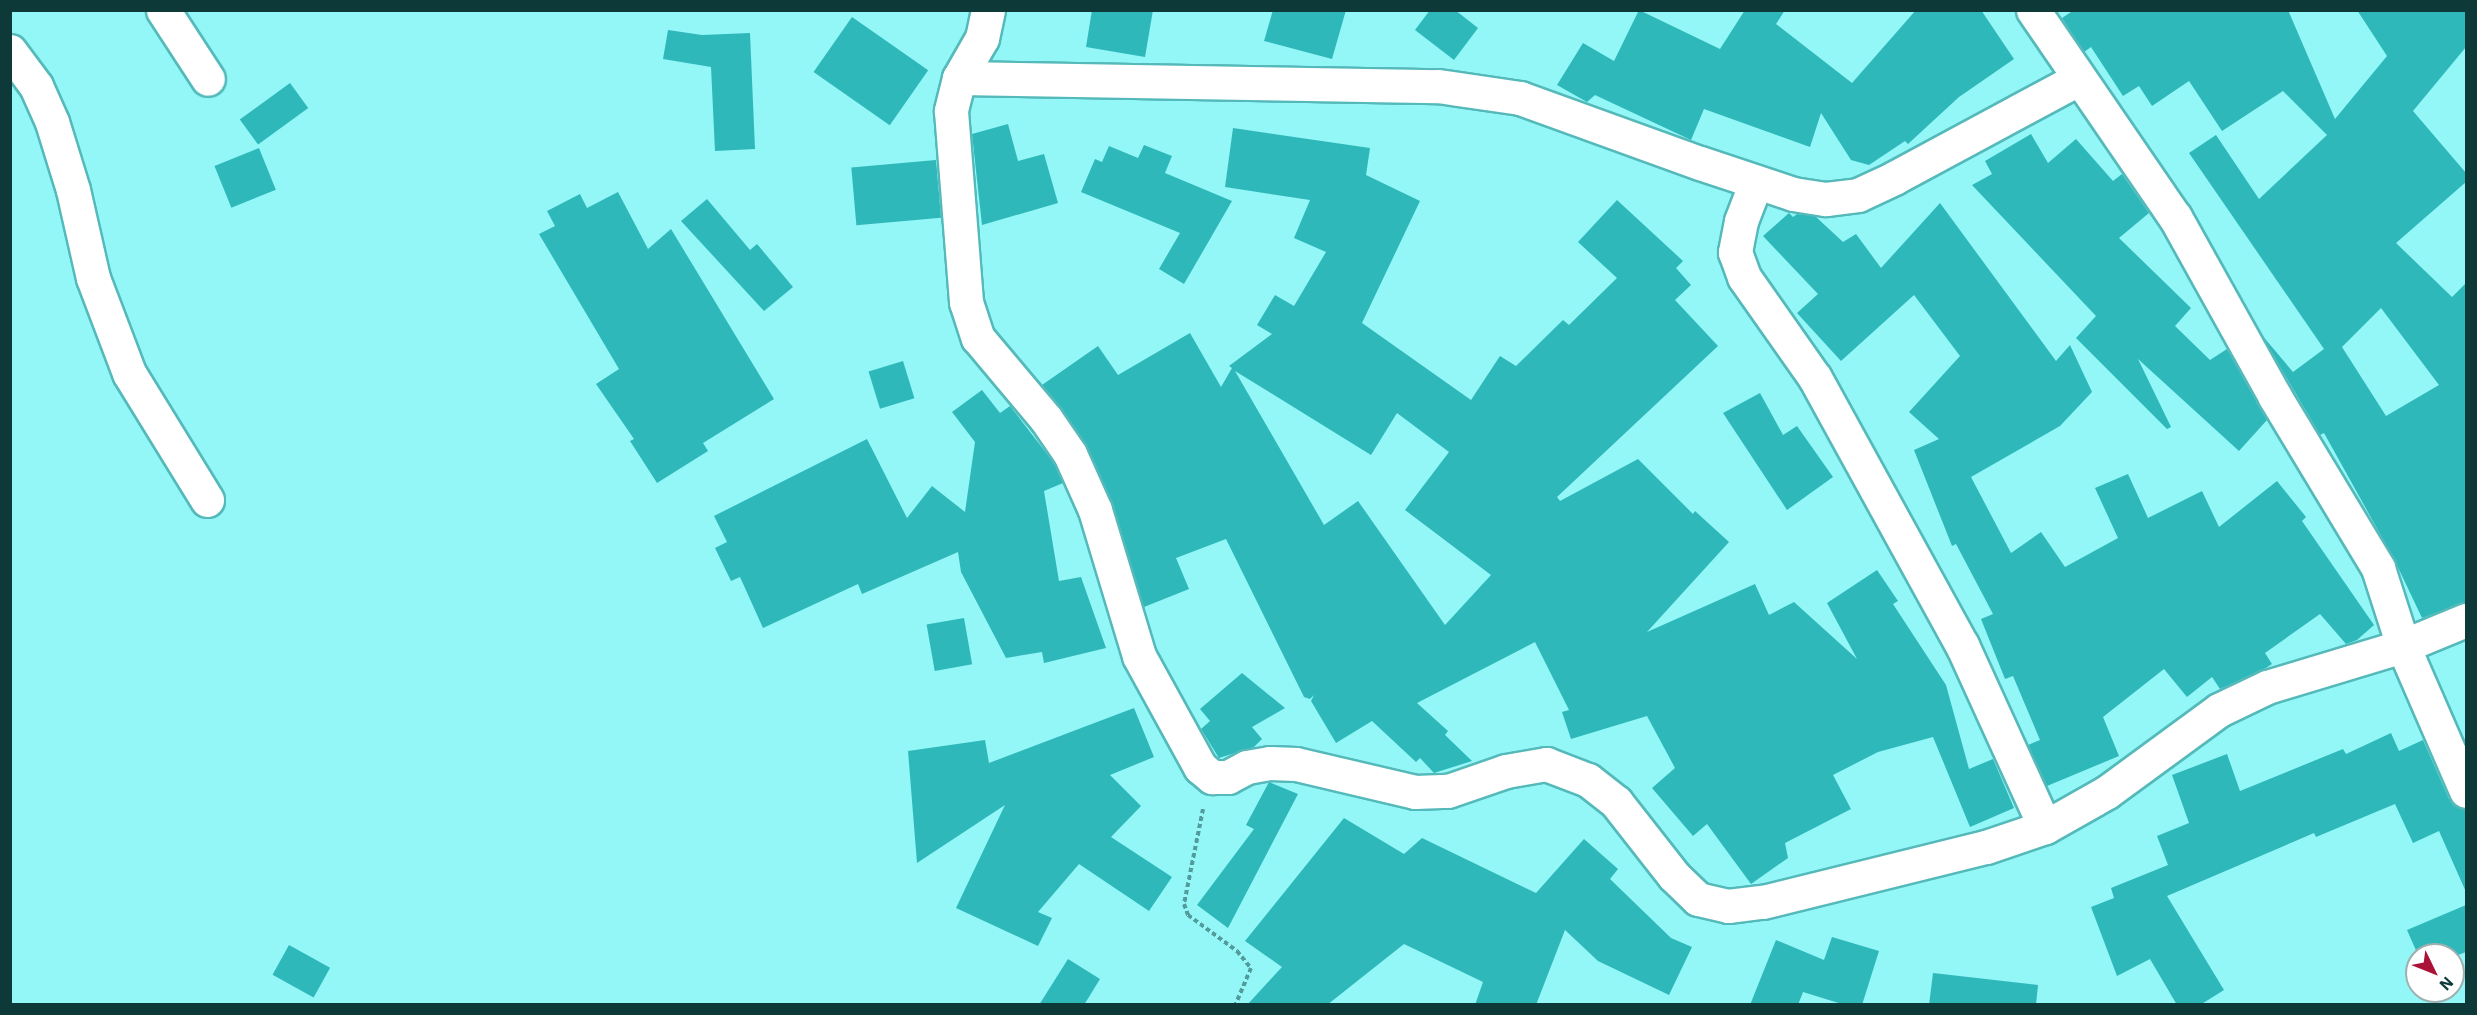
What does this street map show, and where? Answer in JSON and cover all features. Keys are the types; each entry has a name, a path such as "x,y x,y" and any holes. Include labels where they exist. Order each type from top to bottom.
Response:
{"street":[{"path":"163,10 208,79"},
{"path":"988,10 982,38 959,78 951,111 966,302 978,338 1046,419 1070,454 1095,510 1139,656 1200,767 1212,777 1228,777 1247,767 1270,763 1296,764 1415,792 1448,791 1506,771 1546,764 1597,788 1616,802 1674,876 1698,899 1728,906 1763,902 1986,847 2045,827 2107,792 2219,710 2267,687 2403,646 2466,620"},
{"path":"2033,10 2078,79 2175,217 2275,397 2378,568 2403,646 2466,790"},
{"path":"10,51 36,86 52,122 73,190 93,278 129,373 207,500"},
{"path":"959,78 1438,86 1520,98 1756,182 1793,194 1826,199 1858,195 2078,79"},
{"path":"1756,182 1735,252 1744,277 1815,378 1962,645 2045,827"}],"path":[{"path":"1212,777 1197,829 1184,904 1188,915 1237,951 1251,968 1236,1005"}],"building":[{"path":"1092,10 1153,10 1145,57 1086,47"},
{"path":"1273,10 1346,10 1332,59 1264,41"},
{"path":"1430,10 1455,10 1478,28 1454,60 1415,30"},
{"path":"1639,10 1720,49 1745,10 1785,10 1776,24 1852,83 1916,10 1981,10 2014,59 1959,97 1908,144 1905,141 1869,165 1851,160 1821,113 1810,147 1704,109 1691,140 1595,95 1587,102 1557,85 1583,43 1614,61"},
{"path":"2074,10 2288,10 2335,119 2387,56 2357,10 2466,10 2466,47 2413,111 2466,173 2466,182 2396,243 2452,297 2466,283 2466,602 2422,618 2394,559 2324,433 2320,435 2261,334 2293,372 2324,349 2189,153 2216,135 2259,199 2327,135 2283,91 2222,131 2189,81 2152,106 2139,86 2123,96 2091,47 2084,52 2062,18","holes":["2381,308 2439,385 2386,416 2342,347"]},
{"path":"852,17 928,70 890,125 814,72"},
{"path":"668,30 702,35 750,33 755,149 715,151 711,67 663,59"},
{"path":"290,83 308,108 258,145 240,119"},
{"path":"1008,124 1018,161 1044,154 1058,203 982,225 972,134"},
{"path":"1233,128 1370,148 1366,175 1420,201 1362,323 1471,400 1500,356 1516,366 1563,320 1569,325 1617,278 1578,242 1617,200 1683,261 1676,268 1691,285 1675,300 1718,346 1557,497 1560,501 1638,459 1693,514 1695,511 1729,542 1647,632 1755,584 1769,615 1794,602 1857,659 1827,603 1877,570 1898,601 1893,604 1946,685 1969,769 1993,759 2014,808 1970,827 1933,737 1878,752 1833,775 1851,809 1785,843 1788,858 1751,884 1707,824 1693,836 1652,788 1675,768 1647,716 1571,739 1562,712 1569,710 1535,642 1417,703 1448,731 1445,735 1472,761 1434,773 1420,758 1416,762 1372,721 1336,743 1311,701 1314,695 1310,699 1304,697 1226,539 1176,558 1189,589 1144,607 1113,504 1087,446 1042,385 1098,346 1118,375 1190,333 1221,387 1232,368 1229,366 1272,334 1257,325 1275,295 1294,306 1326,252 1294,238 1310,200 1225,187","holes":["1235,371 1371,455 1397,413 1449,452 1405,510 1491,575 1445,625 1358,501 1324,525"]},
{"path":"2031,134 2048,163 2076,139 2113,181 2122,174 2149,213 2119,238 2191,308 2175,326 2210,360 2227,349 2267,420 2239,451 2138,359 2171,427 2167,429 2076,338 2096,316 1972,185 1992,174 1985,161"},
{"path":"1144,145 1172,156 1165,173 1232,201 1184,284 1159,269 1180,233 1081,192 1095,159 1102,162 1109,146 1138,158"},
{"path":"259,148 276,190 231,208 214,166"},
{"path":"936,160 941,218 856,225 851,167"},
{"path":"618,192 648,249 671,229 774,399 703,443 708,451 657,483 630,441 634,439 596,384 619,369 539,234 555,226 547,211 580,194 587,208"},
{"path":"707,199 750,250 757,244 793,287 764,311 681,221"},
{"path":"1940,203 2056,361 2070,345 2092,392 2060,426 1971,477 2011,553 2041,532 2065,567 2118,538 2095,488 2128,474 2148,518 2202,491 2219,527 2277,481 2306,517 2302,521 2374,625 2357,640 2346,644 2320,614 2265,653 2272,664 2266,668 2220,689 2212,677 2187,697 2164,669 2103,717 2119,756 2047,786 2028,745 2040,740 2013,676 2005,679 1981,619 1993,614 1956,544 1952,546 1914,450 1939,439 1909,412 1960,356 1914,295 1841,361 1797,313 1818,294 1763,236 1789,213 1793,217 1797,214 1815,216 1843,242 1856,234 1881,268"},
{"path":"903,361 914,398 880,409 869,372"},
{"path":"982,390 1000,413 1010,406 1054,463 1063,483 1044,491 1059,581 1081,577 1106,648 1044,663 1042,652 1006,658 961,572 958,552 862,594 858,584 763,628 740,577 731,581 715,548 727,542 714,516 867,439 907,518 932,486 965,512 975,442 952,412"},
{"path":"1760,393 1783,435 1797,426 1833,477 1787,510 1723,413"},
{"path":"964,618 972,664 935,671 927,625"},
{"path":"1242,673 1285,708 1252,727 1262,739 1254,747 1219,758 1201,729 1210,721 1200,709"},
{"path":"1134,708 1154,757 1110,775 1141,806 1111,837 1172,877 1149,911 1079,864 1038,912 1052,918 1038,946 956,908 1005,805 917,863 908,751 985,740 989,763"},
{"path":"2391,733 2399,751 2423,740 2449,799 2455,806 2466,809 2466,892 2439,831 2413,843 2395,804 2316,837 2314,833 2167,896 2224,990 2200,1005 2177,1005 2150,959 2117,976 2091,907 2114,898 2111,888 2168,865 2157,836 2189,823 2172,775 2227,754 2240,791 2343,749 2346,754"},
{"path":"1269,782 1298,794 1228,928 1197,905 1254,829 1246,825"},
{"path":"1344,818 1404,854 1422,838 1536,893 1584,839 1618,869 1610,879 1671,938 1692,947 1669,995 1598,961 1565,930 1536,1005 1475,1005 1483,982 1404,944 1327,1005 1247,1005 1282,967 1245,941"},
{"path":"2466,905 2466,952 2465,943 2413,943 2407,930"},
{"path":"1832,937 1879,951 1862,1005 1845,1005 1803,992 1798,1005 1750,1005 1776,940 1824,960"},
{"path":"289,945 330,968 314,998 273,975"},
{"path":"1068,959 1100,979 1084,1005 1039,1005"},
{"path":"1933,973 2038,985 2036,1005 1929,1005"}]}
